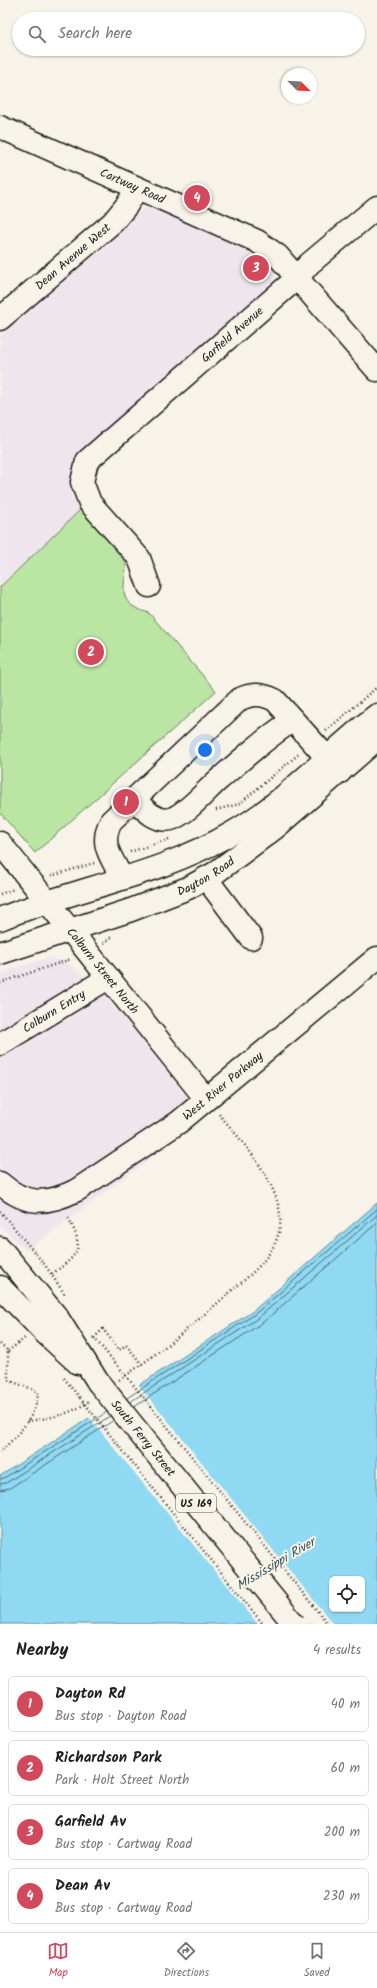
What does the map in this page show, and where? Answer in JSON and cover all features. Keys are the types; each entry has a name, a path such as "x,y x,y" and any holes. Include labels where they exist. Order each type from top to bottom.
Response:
{"main road":[{"name":"Cartway Road","path":"0,127 257,241 278,256 377,370"},
{"name":"Dean Avenue West","path":"0,319 113,222 127,205 137,188"},
{"name":"Garfield Avenue","path":"149,586 138,558 90,503 82,482 87,461 297,278 309,264 377,207"},
{"path":"122,878 106,846 106,832 111,821 240,699 252,694 265,695 275,700 334,765"},
{"name":"Dayton Road","path":"0,953 138,907 188,888 206,878 253,846 334,765 377,715"},
{"path":"134,799 149,814 162,819 171,818 187,808 238,764 293,720"},
{"name":"Dayton Road","path":"0,919 46,902 173,861 232,834 334,765 377,739"},
{"name":"Colburn Street North","path":"0,843 206,1099"},
{"path":"206,878 251,938"},
{"name":"West River Parkway","path":"0,1182 9,1191 34,1202 48,1202 59,1199 77,1190 179,1122 377,958"},
{"name":"Colburn Entry","path":"0,1044 108,978"},
{"name":"US 169","path":"0,1248 57,1317 101,1388"},
{"name":"US 169","path":"0,1287 101,1388"},
{"name":"South Ferry Street","path":"101,1388 294,1624"}],"path":[{"path":"0,894 12,890"},
{"path":"0,983 68,961 88,951"},
{"path":"27,1421 64,1415 77,1409 101,1388 142,1364 213,1308 256,1269 274,1246 280,1231 281,1217 279,1207 256,1158 206,1099"},
{"path":"0,1211 52,1274 74,1256 79,1240 59,1199"},
{"path":"142,1364 126,1345 120,1350 103,1329 94,1338 328,1624"},
{"path":"8,1351 27,1336"},
{"path":"0,1344 8,1351 8,1379 14,1383 30,1387 38,1392 38,1400 27,1421 13,1440 0,1452"},
{"path":"80,1398 263,1624"}],"shaded area":[{"path":"145,208 156,209 245,250 273,269 276,281 271,290 82,451 75,494 81,509 0,587 0,336 114,238 135,214"},
{"path":"49,957 66,962 78,971 115,1007 203,1117 175,1140 26,1251 0,1226 0,975 11,969"}],"green space":[{"path":"81,509 126,558 124,592 130,604 137,609 149,613 216,691 35,853 0,813 0,587"}],"water":[{"name":"Mississippi River","path":"377,1203 377,1624 0,1624 0,1476 253,1311"}],"pier":[{"path":"138,1384 333,1624 258,1624 88,1416"}],"place":[{"name":"Dean Av","path":"197,198"},
{"name":"Garfield Av","path":"256,268"},
{"name":"Richardson Park","path":"91,652"},
{"name":"Dayton Rd","path":"126,802"}]}
